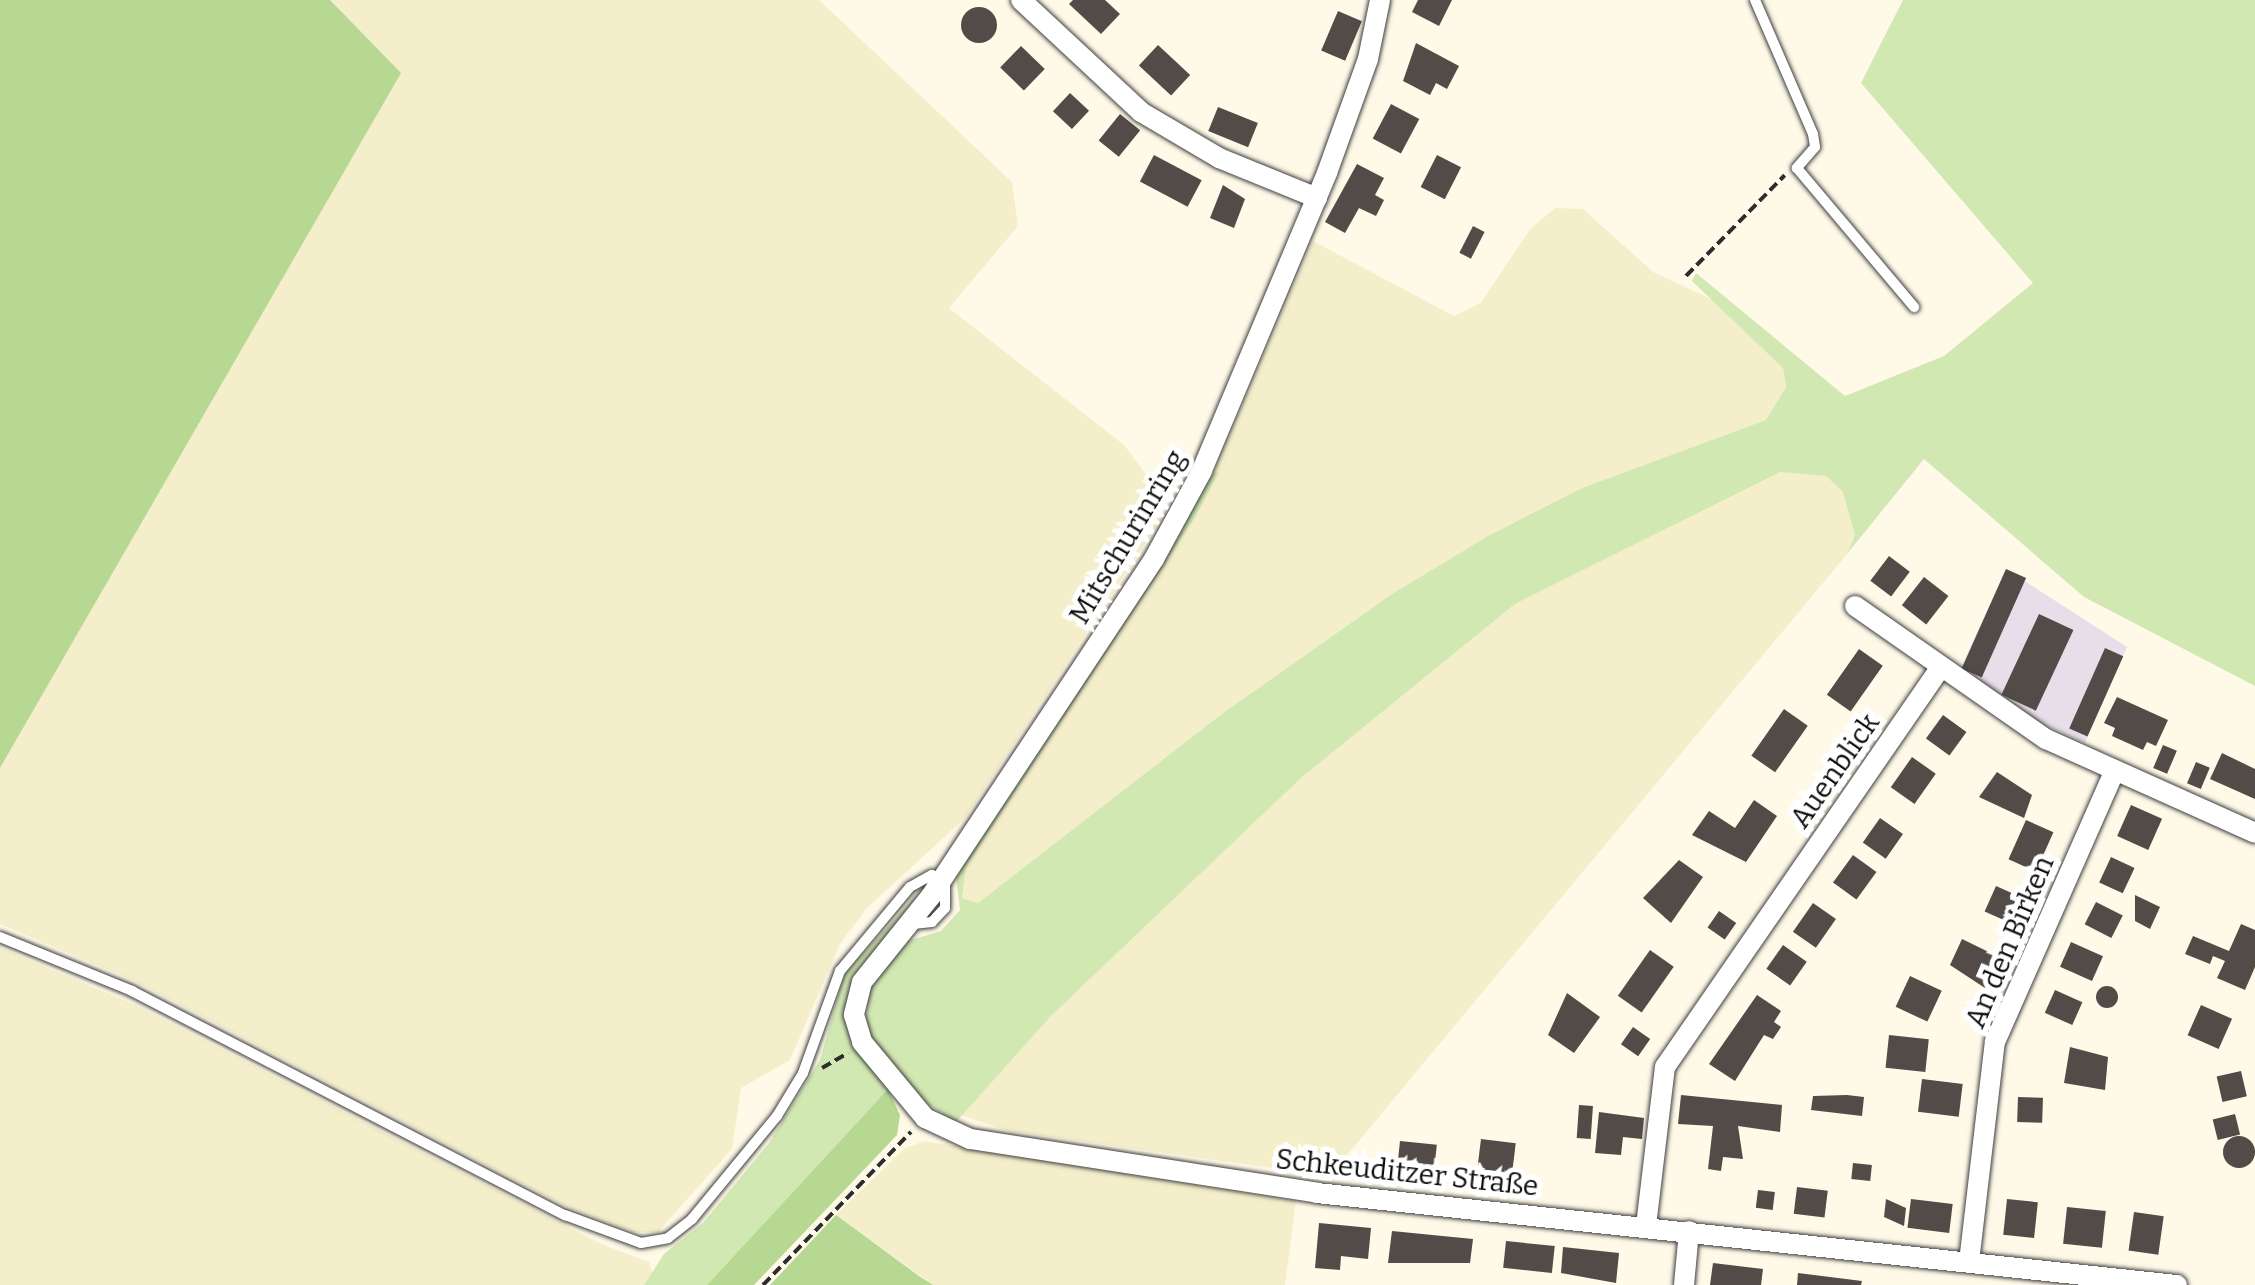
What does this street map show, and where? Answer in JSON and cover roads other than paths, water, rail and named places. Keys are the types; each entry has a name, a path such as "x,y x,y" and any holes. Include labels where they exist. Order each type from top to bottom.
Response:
{"street":[{"path":"1021,0 1141,112 1219,158 1317,198"},
{"name":"Mitschurinring","path":"939,879 1178,518 1317,198 1368,59 1380,0"},
{"path":"1856,606 2046,739 2255,833"},
{"name":"Auenblick","path":"1646,1226 1666,1067 1940,668"},
{"name":"An den Birken","path":"1969,1262 1995,1042 2114,770"},
{"name":"Schkeuditzer Straße","path":"939,879 912,924 857,994 862,1042 924,1118 970,1139 1317,1193 1969,1262 2003,1277 2177,1285"},
{"path":"1684,1285 1689,1232"}],"lane":[{"path":"1755,0 1813,134 1815,147 1798,168 1914,307"},
{"path":"0,937 132,991 564,1215 641,1243 668,1238 692,1219 777,1116 803,1073 849,958 910,888 923,877 939,879"}]}
